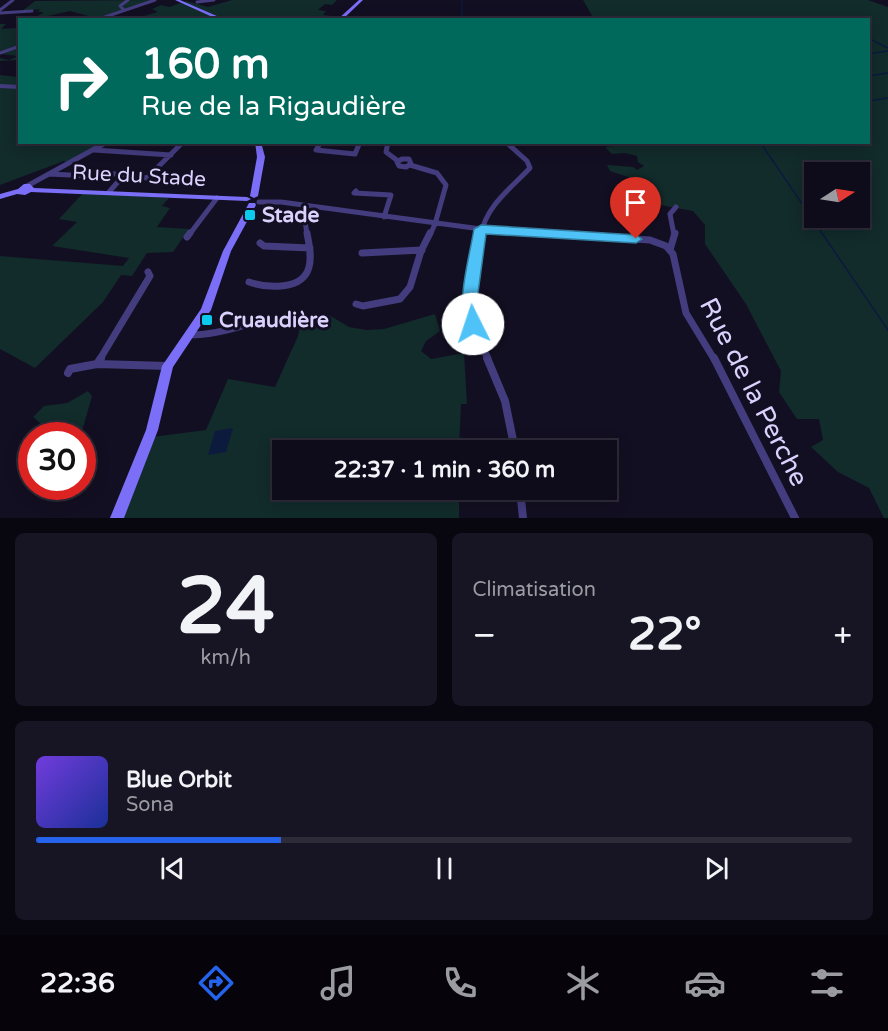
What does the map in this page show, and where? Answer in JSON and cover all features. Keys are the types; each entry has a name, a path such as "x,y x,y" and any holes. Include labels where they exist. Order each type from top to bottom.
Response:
{"main road":[{"path":"177,0 219,18"},
{"path":"341,18 361,0"},
{"path":"117,518 152,430 168,366 206,310 227,251 255,201 260,163 258,144"},
{"path":"0,197 28,188"},
{"name":"Rue du Stade","path":"28,188 255,201"}],"street":[{"path":"0,10 12,0"},
{"path":"124,10 120,6 128,0"},
{"path":"102,18 155,0"},
{"path":"197,2 214,0"},
{"path":"0,10 32,11"},
{"path":"0,53 18,47"},
{"path":"0,86 18,87"},
{"path":"28,188 104,144"},
{"path":"49,174 151,177 181,144"},
{"path":"320,144 316,150 355,154 359,144"},
{"path":"356,304 363,306 400,299 410,287 422,250 435,224 446,185 437,173 410,165 412,163 409,159 398,161 388,156 386,152 388,144"},
{"path":"507,144 527,161 530,168 495,204 481,229 470,312 477,336 505,401 513,440"},
{"path":"93,150 171,155"},
{"path":"109,192 124,175"},
{"path":"356,191 354,193 359,195 390,194 391,200 384,217"},
{"path":"187,237 217,198"},
{"path":"255,201 481,229 674,240"},
{"path":"249,282 266,286 293,285 300,282 308,271 312,258 303,206"},
{"path":"654,240 670,250 675,232 670,214 675,207"},
{"path":"260,243 264,246 310,248"},
{"path":"362,253 422,250"},
{"name":"Rue de la Perche","path":"670,250 675,258 686,313 721,370 795,518"},
{"path":"97,364 150,276 147,272"},
{"path":"449,314 470,312"},
{"path":"190,335 207,335 253,322 276,319"},
{"path":"68,373 70,369 97,364 168,366"},
{"path":"521,500 523,518"}],"green space":[{"path":"151,0 102,18 70,11 48,16 49,18 38,18 44,13 37,11 41,9 22,11 35,1"},
{"path":"232,0 337,0 332,5 325,4 318,10 326,11 323,15 340,17 137,18 158,12 152,9 161,5 169,7 186,1 208,7"},
{"path":"583,0 868,0 888,7 888,518 884,518 869,488 838,472 811,447 823,440 819,419 797,419 779,392 781,371 746,304 705,244 705,225 693,211 628,199 626,194 634,193 628,177 610,171 607,165 633,167 637,170 644,166 638,162 637,156 625,153 612,154 605,147 615,146 614,144 870,144 870,18 593,18"},
{"path":"0,24 6,24 1,29 18,28 18,56 0,54"},
{"path":"18,56 18,60 0,61 0,58 9,60"},
{"path":"0,75 18,77 18,144 102,144 67,163 64,161 0,185"},
{"path":"83,193 169,198 162,206 170,208 157,227 189,229 173,252 147,253 132,276 121,275 103,302 35,368 0,349 0,256 123,266 129,258 52,246 77,222 59,219"},
{"path":"435,314 440,331 426,341 421,351 431,359 464,353 467,404 461,404 459,440 272,440 272,500 459,500 459,518 121,518 152,437 206,430 228,379 275,387 298,336 302,317 329,315 349,327 367,330 384,329"},
{"path":"88,391 92,396 85,422 39,422 33,417 44,406 67,403"}],"water":[{"path":"233,428 226,452 208,455 215,431"}],"waterway":[{"path":"462,0 462,18"},
{"path":"870,39 888,48"},
{"path":"870,54 888,51"},
{"path":"870,76 888,73"},
{"path":"870,101 888,98"},
{"path":"761,144 888,330"}],"place":[{"name":"Stade","path":"250,215"},
{"name":"Cruaudière","path":"207,320"}],"route":[{"path":"473,324 470,300 481,229 636,239"}]}
